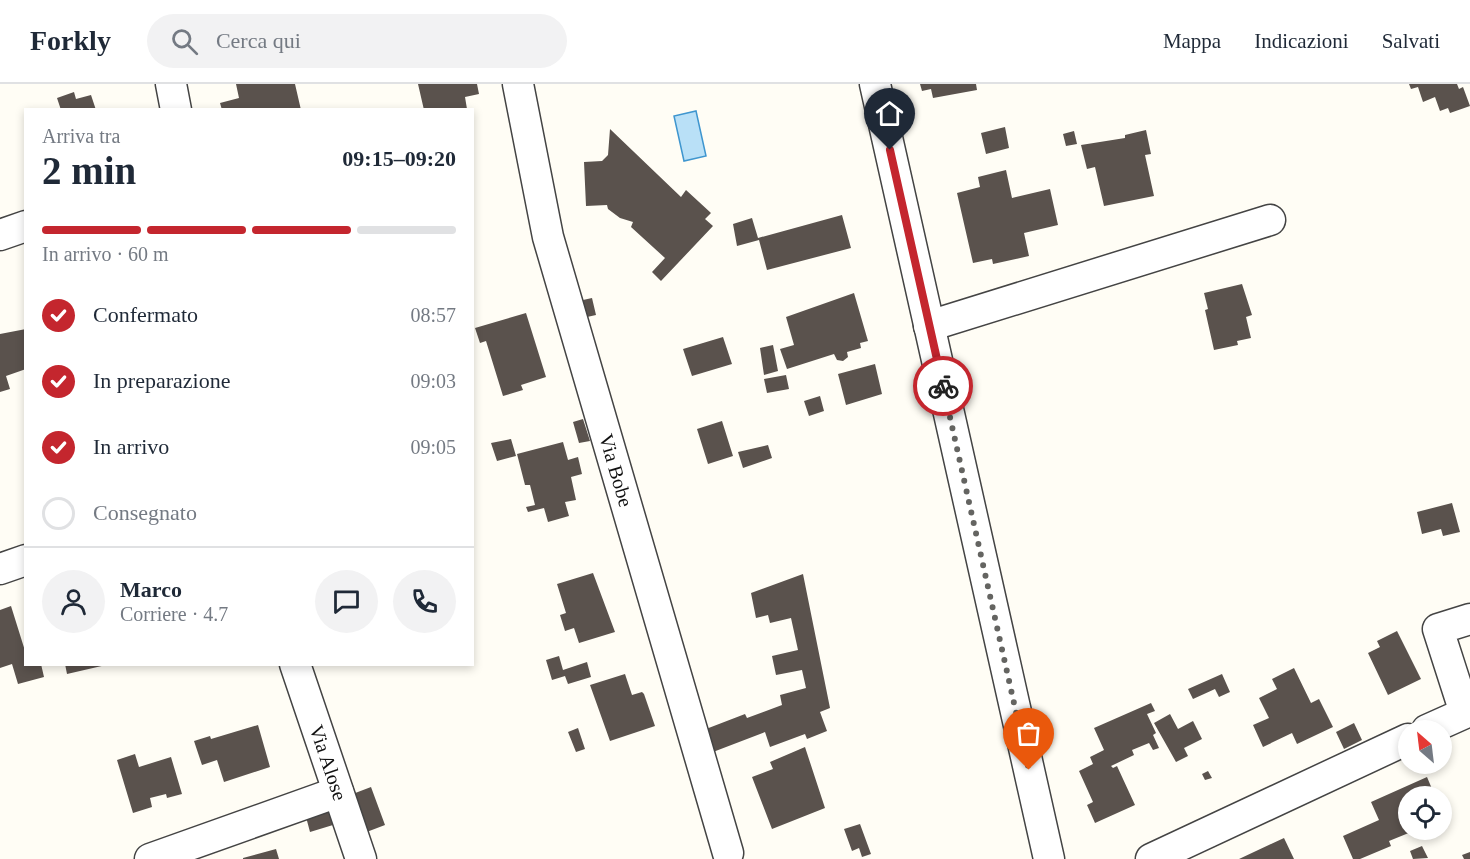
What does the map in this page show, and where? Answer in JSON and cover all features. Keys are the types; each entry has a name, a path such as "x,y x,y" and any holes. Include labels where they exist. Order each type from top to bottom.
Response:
{"street":[{"path":"171,84 176,108"},
{"name":"Via Bobe","path":"518,84 548,237 728,853"},
{"path":"875,84 1049,859"},
{"path":"929,326 1270,220"},
{"path":"0,235 24,227"},
{"path":"0,569 24,561"},
{"path":"1449,720 1465,713 1438,629 1470,619"},
{"name":"Via Alose","path":"296,666 361,859"},
{"path":"1151,859 1398,744"},
{"path":"150,859 338,792"}],"water":[{"path":"696,111 706,156 684,161 674,116"}],"building":[{"path":"236,84 295,84 301,108 221,108 220,103 239,98"},
{"path":"418,84 477,84 479,94 465,97 467,108 424,108"},
{"path":"920,84 976,84 977,90 933,98 931,89 922,91"},
{"path":"1409,84 1457,84 1459,89 1463,87 1470,106 1450,113 1448,108 1440,111 1435,97 1423,102 1418,87 1411,89"},
{"path":"74,92 76,99 91,95 95,108 60,108 57,98"},
{"path":"1005,127 1009,148 986,154 981,133"},
{"path":"610,129 681,197 686,190 711,213 705,219 713,226 661,281 652,272 665,258 631,227 633,222 620,218 608,209 607,205 586,206 584,162 602,161 608,155"},
{"path":"1146,130 1151,154 1145,155 1154,196 1104,206 1095,167 1087,169 1081,145 1125,138 1125,135"},
{"path":"1074,131 1077,144 1066,146 1063,134"},
{"path":"1006,170 1012,198 1050,189 1058,225 1024,233 1029,256 993,264 992,259 973,263 957,193 980,187 978,177"},
{"path":"842,215 851,248 767,270 759,240 737,246 733,224 752,218 758,238"},
{"path":"1242,284 1252,315 1246,317 1251,338 1237,341 1238,345 1214,350 1205,310 1208,309 1204,293"},
{"path":"854,293 868,341 860,343 861,348 847,352 848,357 843,361 837,360 834,354 787,369 780,349 794,345 786,317"},
{"path":"592,298 596,315 587,317 583,300"},
{"path":"526,313 546,377 521,385 523,390 503,396 486,341 480,343 475,328"},
{"path":"24,329 24,370 6,376 10,389 0,392 0,334"},
{"path":"723,337 732,364 692,376 683,349"},
{"path":"773,345 778,371 764,375 760,348"},
{"path":"875,364 882,394 846,405 838,374"},
{"path":"786,375 789,389 767,393 764,379"},
{"path":"820,396 824,411 809,416 804,401"},
{"path":"583,419 590,441 579,443 573,422"},
{"path":"722,421 733,456 708,464 697,429"},
{"path":"511,439 516,456 497,461 491,443"},
{"path":"563,442 568,460 578,457 582,474 571,477 576,500 565,502 569,516 548,522 544,508 528,512 526,507 535,505 530,485 525,485 517,454"},
{"path":"768,445 772,458 743,468 738,452"},
{"path":"1452,503 1460,532 1443,536 1441,529 1422,534 1417,512"},
{"path":"593,573 615,632 579,643 574,628 565,631 560,615 566,613 557,584"},
{"path":"803,574 830,708 820,712 827,731 807,739 805,734 770,747 765,732 713,752 706,729 745,714 747,718 782,705 780,695 806,688 802,670 776,675 772,656 798,650 791,618 770,623 768,615 756,618 751,593"},
{"path":"11,606 24,648 24,666 41,666 44,677 18,684 12,664 0,668 0,610"},
{"path":"1397,631 1421,679 1388,695 1368,653 1380,647 1377,641"},
{"path":"559,656 563,670 587,662 591,677 568,684 565,676 552,680 546,660"},
{"path":"65,666 102,666 67,674"},
{"path":"1294,668 1311,703 1319,699 1333,727 1297,744 1292,733 1263,747 1253,725 1269,718 1259,698 1277,689 1272,679"},
{"path":"625,674 632,695 642,692 644,694 655,726 610,741 590,685"},
{"path":"1222,674 1230,692 1219,697 1215,689 1193,699 1188,689"},
{"path":"1151,703 1155,711 1147,714 1156,733 1153,735 1159,748 1153,750 1149,743 1132,750 1134,755 1111,766 1113,768 1117,766 1135,805 1095,823 1087,805 1093,802 1079,771 1093,764 1090,757 1104,750 1094,728"},
{"path":"1170,714 1178,729 1193,721 1202,739 1184,748 1188,756 1176,762 1154,723"},
{"path":"1354,723 1362,740 1344,749 1336,732"},
{"path":"258,725 270,767 224,782 217,760 202,765 194,741 210,736 211,739"},
{"path":"578,728 585,749 576,752 568,732"},
{"path":"805,747 825,808 772,829 752,777 773,769 770,762"},
{"path":"135,754 139,767 171,757 182,794 167,798 166,794 150,798 152,807 133,813 117,760"},
{"path":"1208,771 1212,778 1205,780 1202,774"},
{"path":"1427,777 1431,786 1407,786"},
{"path":"371,787 385,825 364,833 350,795"},
{"path":"1398,790 1398,837 1389,841 1391,846 1360,859 1353,859 1343,836 1379,820 1371,802"},
{"path":"328,811 333,825 310,832 306,817"},
{"path":"860,824 871,854 862,857 859,848 852,851 844,829"},
{"path":"1284,838 1294,859 1239,859"},
{"path":"1422,846 1428,858 1413,859 1410,851"},
{"path":"276,849 279,859 243,859 243,858"},
{"path":"1470,852 1470,859 1464,859 1462,855"}],"way so far":[{"path":"943,386 1029,770"}],"route":[{"path":"890,150 943,386"}]}
